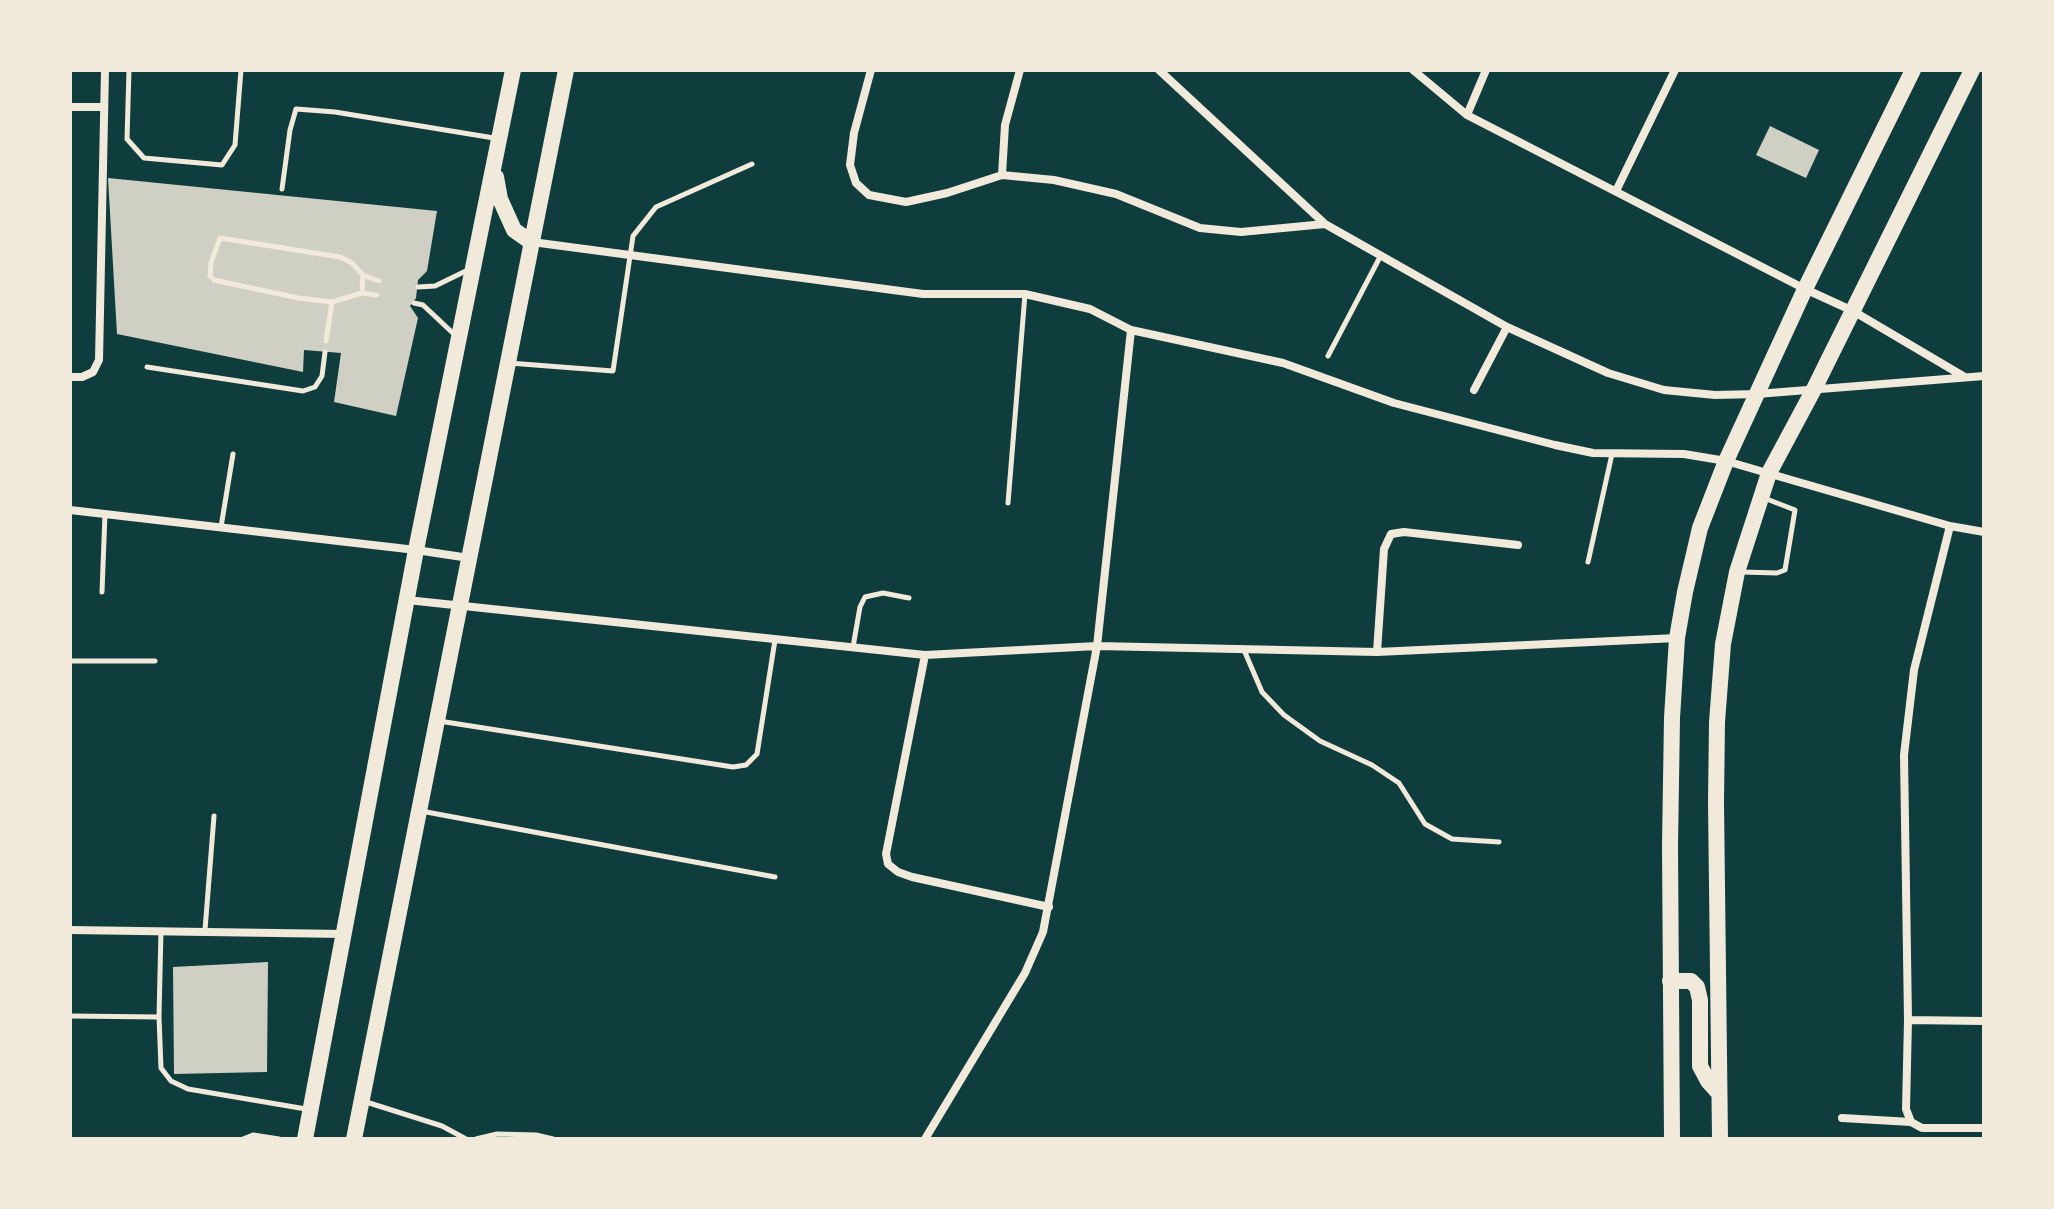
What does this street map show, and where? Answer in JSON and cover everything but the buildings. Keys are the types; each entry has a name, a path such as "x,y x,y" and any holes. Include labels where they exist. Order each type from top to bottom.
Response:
{"main road":[{"path":"305,1139 416,550 513,70"},
{"path":"354,1139 566,70"},
{"path":"1672,1139 1672,747 1677,638 1685,592 1700,528 1726,461 1805,289 1913,70"},
{"path":"1720,1139 1717,722 1723,644 1737,572 1759,496 1769,473 1814,389 1972,70"},
{"path":"495,168 500,199 514,230 531,242"},
{"path":"1670,981 1691,981 1697,987 1700,1000 1700,1066 1718,1092"}],"street":[{"path":"70,377 82,377 93,372 99,360 105,70"},
{"path":"871,70 854,133 850,165 856,183 869,195 906,202 947,193 1002,175 1054,180 1116,194 1200,228 1241,232 1325,224"},
{"path":"1002,175 1005,125 1020,70"},
{"path":"1159,70 1325,224 1507,327 1608,373 1664,390 1715,395 1984,376"},
{"path":"1413,70 1467,115 1853,311 1964,376"},
{"path":"1467,115 1486,70"},
{"path":"1616,191 1675,70"},
{"path":"70,107 104,107"},
{"path":"531,242 923,294 1025,294 1090,309 1131,330 1283,363 1394,403 1555,445 1593,453 1684,454 1726,461 1950,526 1984,532"},
{"path":"1474,390 1507,327"},
{"path":"925,1139 1025,973 1043,932 1097,646 1131,330"},
{"path":"70,510 470,559"},
{"path":"1911,1122 1906,1109 1908,1020 1904,755 1914,670 1950,526"},
{"path":"1377,652 1384,549 1391,534 1404,532 1518,545"},
{"path":"407,600 925,655 1097,646 1377,652 1677,638"},
{"path":"925,655 886,854 888,864 898,872 1049,907"},
{"path":"70,930 345,934"},
{"path":"1908,1020 1984,1021"},
{"path":"1842,1118 1911,1122 1922,1128 1984,1128"}],"lane":[{"path":"129,70 127,139 144,158 222,165 235,145 241,70"},
{"path":"282,189 296,109 335,112 499,138"},
{"path":"508,363 613,371 633,236 656,207 752,164"},
{"path":"377,295 362,293 332,302 298,298 214,280 210,276 220,238 340,257 352,263 363,275 379,281"},
{"path":"1328,356 1380,257"},
{"path":"418,287 435,286 474,267"},
{"path":"362,293 363,275"},
{"path":"1008,503 1025,294"},
{"path":"326,341 332,302"},
{"path":"414,303 423,305 459,340"},
{"path":"147,367 303,391 315,387 322,376 325,352"},
{"path":"221,527 233,454"},
{"path":"1588,562 1612,454"},
{"path":"1737,572 1777,573 1785,570 1795,510 1759,496"},
{"path":"102,592 105,514"},
{"path":"852,648 865,597 883,593 909,598"},
{"path":"438,721 733,767 746,765 757,754 775,639"},
{"path":"1244,649 1262,692 1284,715 1320,741 1372,765 1399,783 1425,824 1452,839 1499,842"},
{"path":"70,661 155,661"},
{"path":"420,811 775,877"},
{"path":"205,930 214,816"},
{"path":"161,930 161,1068 171,1081 188,1089 311,1110"},
{"path":"70,1016 159,1017"},
{"path":"362,1101 442,1126 466,1139"},
{"path":"476,1139 497,1134 536,1135 553,1139"},
{"path":"243,1139 253,1135 279,1139"}]}
